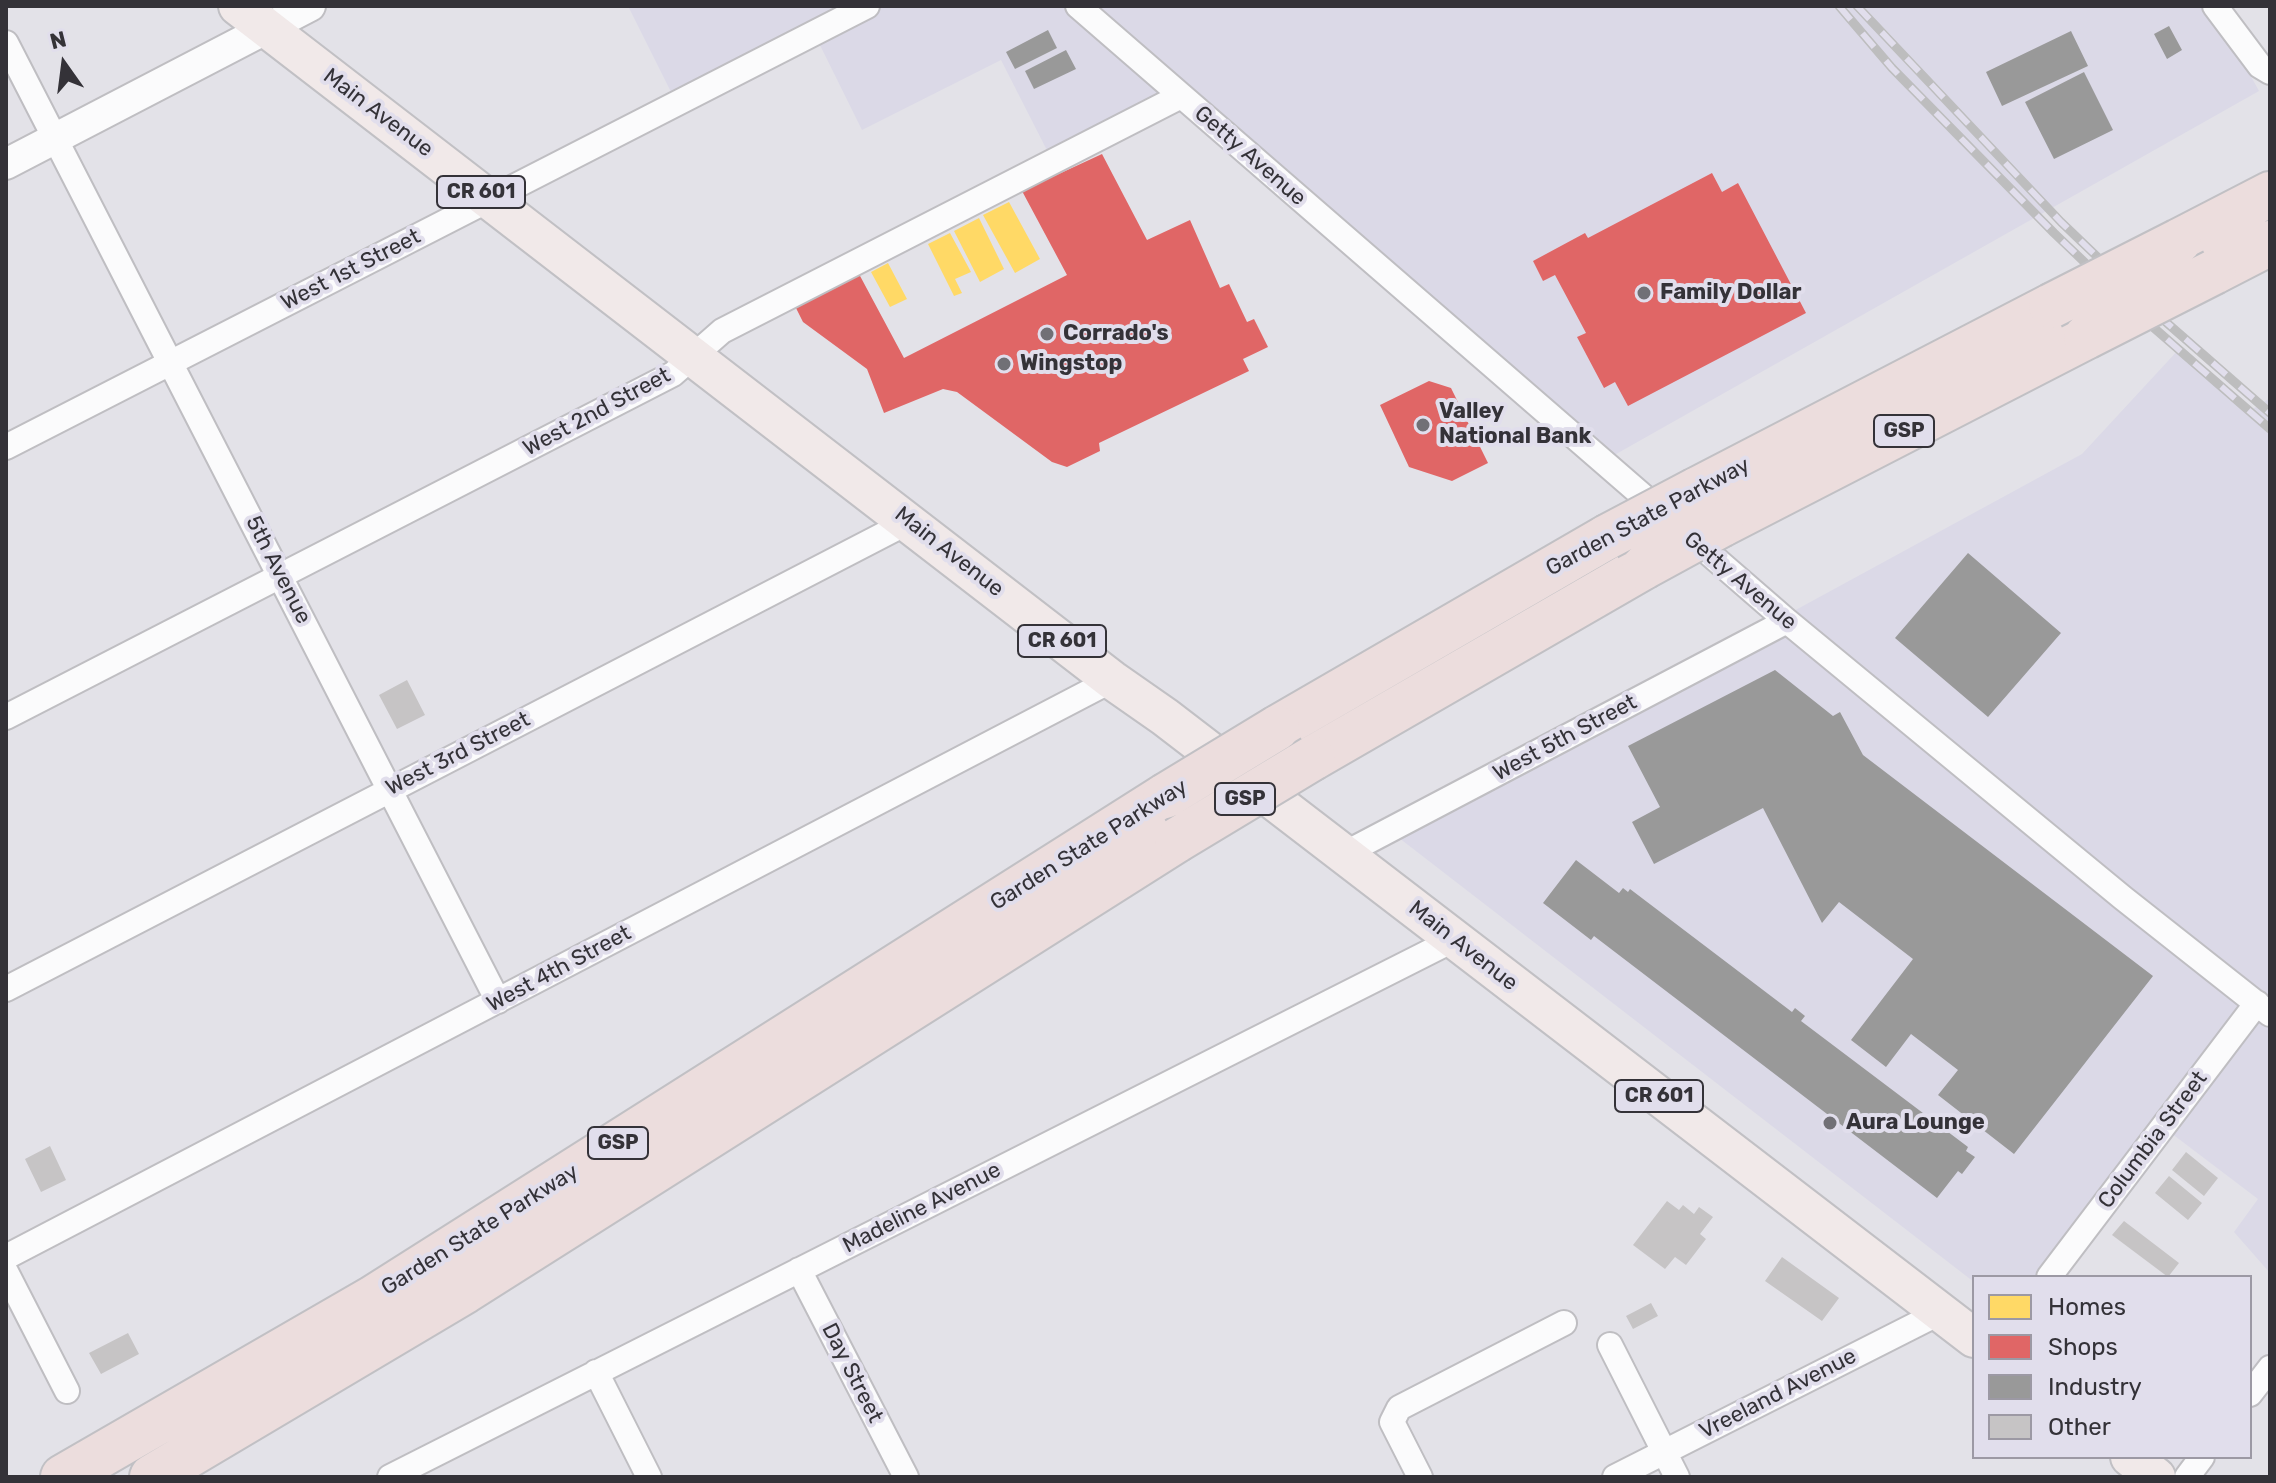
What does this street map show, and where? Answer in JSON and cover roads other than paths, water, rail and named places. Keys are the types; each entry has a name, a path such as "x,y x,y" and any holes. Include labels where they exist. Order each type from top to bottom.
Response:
{"highway":[{"name":"Garden State Parkway","path":"63,1477 373,1298 1277,728 1607,537 2270,194"},
{"name":"Garden State Parkway","path":"152,1477 465,1291 1177,840 1313,758 1721,525 2270,243"}],"main road":[{"name":"Main Avenue","path":"252,17 910,521 1112,680 1344,854 1972,1336"},
{"path":"2133,1459 2156,1477"}],"street":[{"path":"6,164 56,139 252,17 310,6"},
{"name":"West 1st Street","path":"6,447 867,6"},
{"name":"Getty Avenue","path":"1078,6 1787,621 2263,1008"},
{"path":"2215,6 2260,66 2270,72"},
{"name":"5th Avenue","path":"6,43 498,1001"},
{"name":"West 2nd Street","path":"6,717 673,374 722,331 1181,96"},
{"name":"West 3rd Street","path":"6,989 910,521"},
{"name":"West 5th Street","path":"1344,854 1787,621"},
{"name":"West 4th Street","path":"6,1257 1112,680"},
{"name":"Madeline Avenue","path":"391,1477 1455,939"},
{"name":"Columbia Street","path":"2051,1275 2263,1008"},
{"name":"Day Street","path":"799,1270 906,1477"},
{"path":"6,1272 67,1391"},
{"name":"Vreeland Avenue","path":"1615,1477 1941,1312"},
{"path":"1420,1477 1392,1422 1399,1408 1564,1323"},
{"path":"1610,1345 1677,1477"},
{"path":"2252,1391 2270,1368"},
{"path":"596,1372 649,1477"},
{"path":"2187,1477 2200,1459"}],"railway":[{"path":"1839,6 1892,68 2054,233 2146,321 2270,429"},
{"path":"1857,6 2061,222 2159,316 2270,413"}],"place":[{"name":"Family Dollar","path":"1644,293"},
{"name":"Corrado's","path":"1047,334"},
{"name":"Wingstop","path":"1004,364"},
{"name":"Valley National Bank","path":"1423,425"},
{"name":"Aura Lounge","path":"1830,1123"}]}
